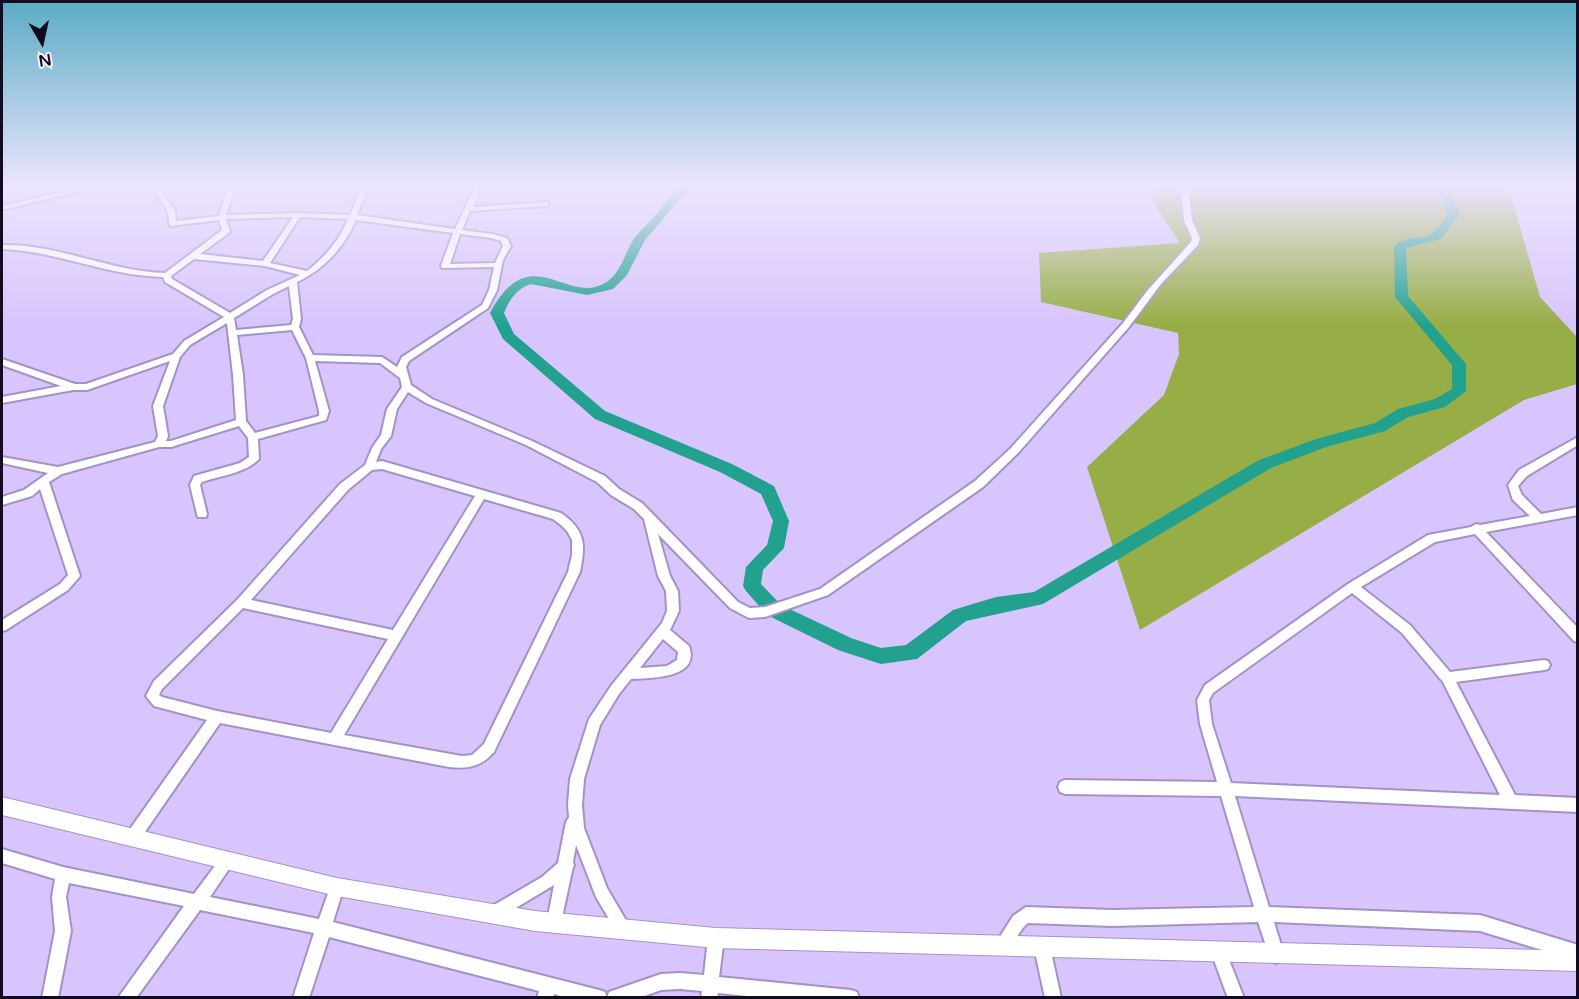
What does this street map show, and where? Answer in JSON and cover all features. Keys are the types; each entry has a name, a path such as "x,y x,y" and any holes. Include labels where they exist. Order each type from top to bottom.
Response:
{"street":[{"path":"2,247 29,246 150,276 167,275 225,232"},
{"path":"265,264 287,232"},
{"path":"159,444 163,436 158,406 176,356 187,343 308,274 338,246 345,232"},
{"path":"498,265 445,266 457,232 492,236 504,240 507,246 498,265 493,290 485,306 405,359 401,368 407,387 429,401 529,443 601,479 615,492 638,506 724,596 742,610 756,613 774,610 824,592 979,484 1014,451 1126,326 1136,308 1156,283 1195,243 1193,232"},
{"path":"2,254 15,246"},
{"path":"192,256 265,264 308,274"},
{"path":"167,275 168,280 231,317"},
{"path":"253,437 323,418 324,411 310,358 295,327 297,319 293,281"},
{"path":"202,514 195,485 198,479 243,466 254,459 253,437 241,422 231,317"},
{"path":"233,333 295,327"},
{"path":"2,400 101,384 176,356"},
{"path":"310,358 382,360 403,376"},
{"path":"2,362 74,387"},
{"path":"369,466 394,467 557,516 567,522 576,535 580,549 574,572 489,748 479,760 468,763 217,717 158,702 152,696 158,685 241,603 344,487 369,466 377,448 386,436 392,409 407,387"},
{"path":"2,501 28,493 59,471 159,444 171,444 241,422"},
{"path":"1538,517 1517,497 1513,484 1523,473 1578,440"},
{"path":"2,460 59,471"},
{"path":"2,626 64,587 74,576 43,481"},
{"path":"335,738 482,495"},
{"path":"1276,955 1225,789 1204,711 1203,700 1209,689 1353,586 1432,538 1476,528 1578,511"},
{"path":"555,922 567,865 577,779 587,739 603,707 662,631 674,605 649,519"},
{"path":"1476,528 1578,637"},
{"path":"1353,586 1406,629 1447,678 1512,803"},
{"path":"241,603 396,636"},
{"path":"629,674 669,670 682,663 686,650 662,631"},
{"path":"1447,678 1544,665"},
{"path":"133,837 217,717"},
{"path":"1065,788 1225,789 1578,805"},
{"path":"2,806 337,887 492,914 623,929 716,938 1578,962"},
{"path":"574,816 601,892 623,929"},
{"path":"2,856 63,874 325,928 547,992 598,998"},
{"path":"126,998 228,860"},
{"path":"492,914 547,882 567,865"},
{"path":"50,998 63,931 59,897 63,874"},
{"path":"301,998 337,887"},
{"path":"1002,946 1018,921 1026,915 1113,918 1262,914 1480,923 1578,954"},
{"path":"710,990 716,938"},
{"path":"1042,947 1053,998"},
{"path":"1219,952 1236,998"},
{"path":"615,998 662,982 710,990 851,998"}],"green space":[{"path":"1172,232 1521,232 1540,297 1577,337 1577,384 1524,400 1140,630 1087,467 1164,395 1179,354 1178,333 1041,302 1039,253 1180,243"}],"waterway":[{"path":"647,232 636,245 621,275 609,287 587,291 544,281 518,284 506,295 497,313 508,336 600,415 726,468 768,490 781,521 775,548 755,567 752,586 774,610 845,644 881,656 910,653 960,615 996,605 1037,599 1159,529 1265,464 1321,443 1380,427 1403,413 1440,403 1459,391 1459,364 1402,297 1400,247 1409,243 1426,242 1441,232"}]}
